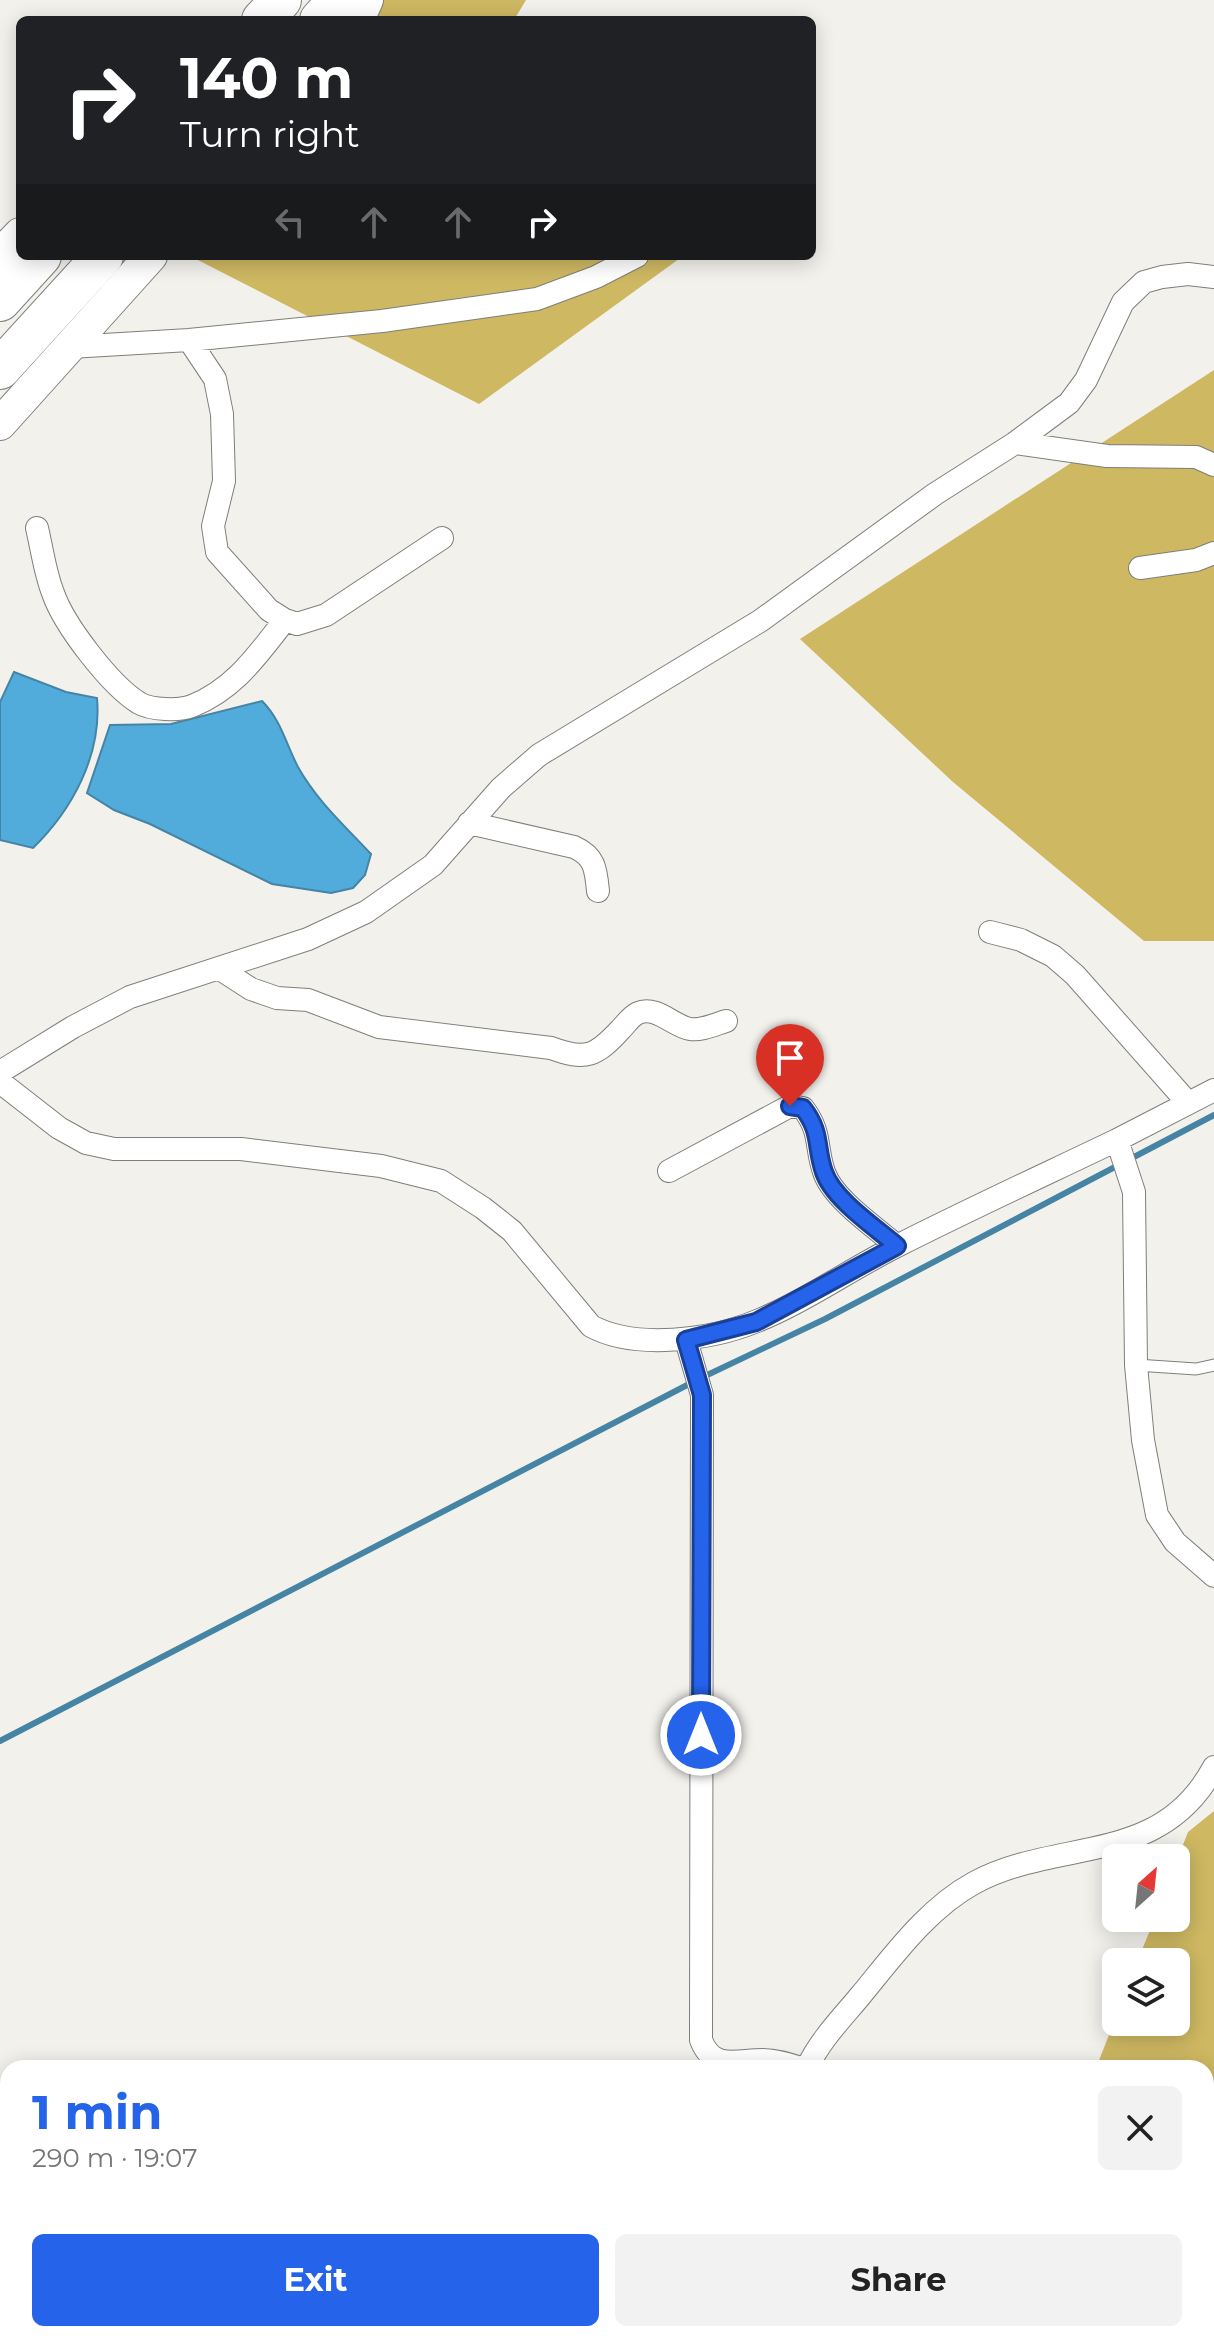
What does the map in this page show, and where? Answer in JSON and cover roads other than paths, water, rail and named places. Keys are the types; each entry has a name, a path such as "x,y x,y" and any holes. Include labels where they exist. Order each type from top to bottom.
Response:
{"highway":[{"path":"266,16 281,0"},
{"path":"324,16 338,0"},
{"path":"0,301 37,260"},
{"path":"0,369 99,260"}],"street":[{"path":"0,255 16,238"},
{"path":"0,424 147,260"},
{"path":"70,347 189,340 382,321 537,299 596,277 629,260"},
{"path":"0,1072 73,1027 130,997 308,939 366,912 433,865 501,788 539,755 760,621 935,494 1015,443 1069,403 1086,380 1123,302 1144,282 1188,274 1214,277"},
{"path":"189,340 215,379 222,414 224,481 213,526 217,552 269,610 297,624 326,615 442,538"},
{"path":"1015,443 1107,456 1196,457 1214,465"},
{"path":"37,528 53,594 77,638 123,690 141,704 163,708 188,707 213,696 242,674 285,620"},
{"path":"1140,568 1196,560 1214,553"},
{"path":"469,823 586,852 593,861 598,891"},
{"path":"990,932 1021,940 1053,956 1075,975 1188,1103"},
{"path":"220,969 251,989 277,998 308,1000 379,1027 551,1048 570,1055 593,1055 641,1011 649,1011 691,1029 726,1021"},
{"path":"0,1082 59,1128 86,1143 114,1149 241,1149 381,1166 441,1181 512,1231 591,1326 607,1335 690,1350 756,1322 897,1246 1120,1145 1214,1090"},
{"path":"669,1171 790,1106 803,1108 815,1125 823,1169 829,1183 897,1246"},
{"path":"1120,1145 1131,1178 1135,1223 1136,1365 1143,1440 1157,1515 1175,1542 1214,1576"},
{"path":"690,1350 702,1395 701,2040 706,2053 718,2060"},
{"path":"809,2060 912,1935 973,1883 1005,1870 1129,1840 1163,1825 1184,1808 1214,1767"}],"lane":[{"path":"1136,1365 1196,1369 1214,1365"}],"water":[{"path":"14,672 66,692 97,698 95,740 82,779 61,816 33,848 0,840 0,702"},
{"path":"262,701 274,716 298,767 314,791 371,854 365,875 353,888 331,893 272,884 150,824 114,810 87,793 110,725 171,724"}],"waterway":[{"path":"703,1377 825,1319 1214,1115"},
{"path":"0,1741 693,1382"}]}
